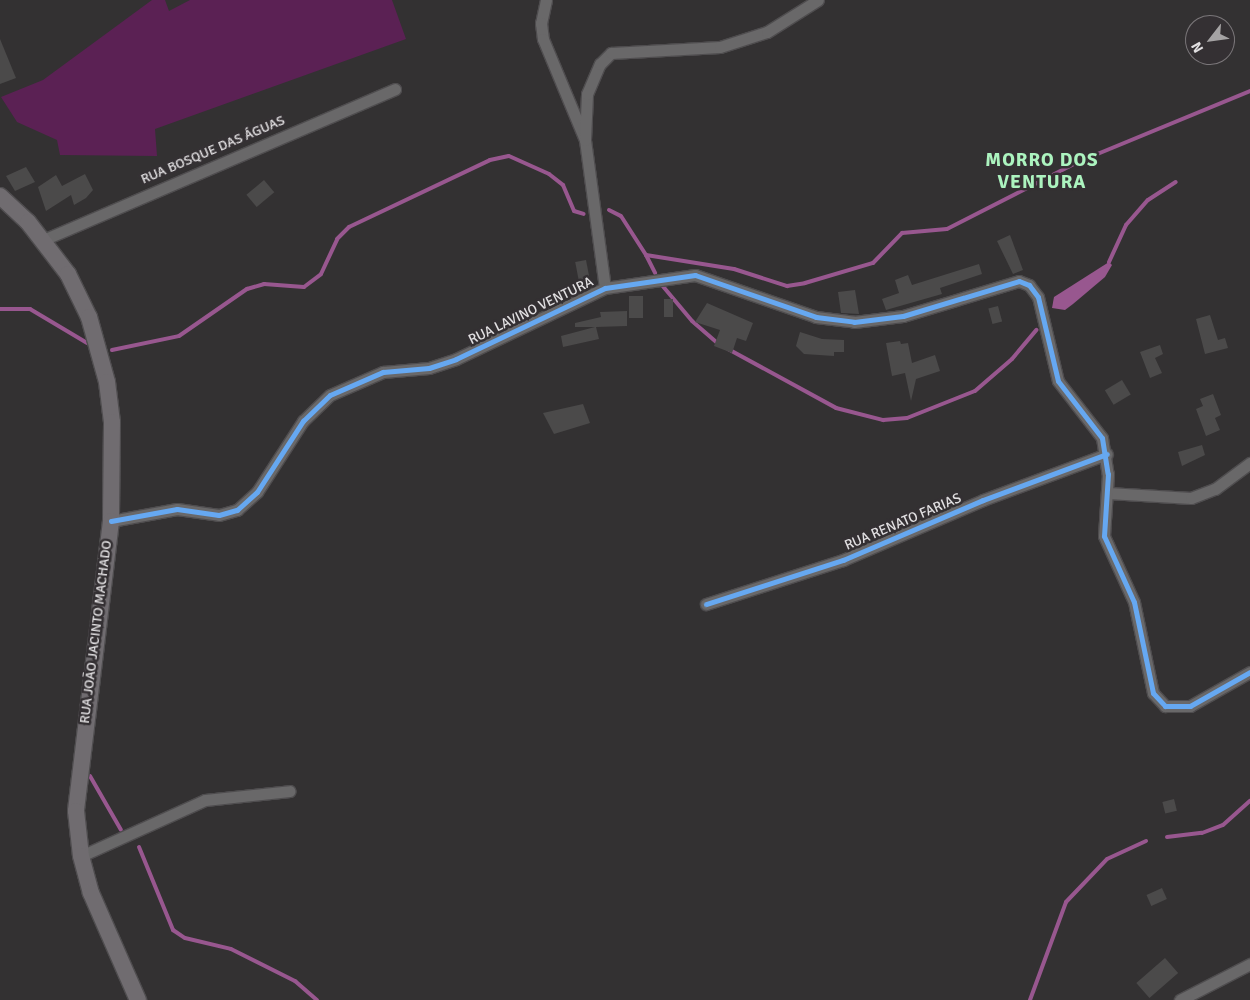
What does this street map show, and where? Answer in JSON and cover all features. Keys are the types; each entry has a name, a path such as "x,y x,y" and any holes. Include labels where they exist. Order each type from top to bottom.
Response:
{"main road":[{"name":"RUA JOÃO JACINTO MACHADO","path":"0,196 43,240 74,284 103,362 112,422 111,521 100,632 76,784 81,856 99,916 138,1000"}],"street":[{"path":"546,0 541,23 546,49 585,140"},
{"path":"605,288 585,140 587,94 600,64 611,53 720,47 773,29 818,0"},
{"name":"RUA BOSQUE DAS ÁGUAS","path":"43,240 395,88"},
{"name":"RUA LAVINO VENTURA","path":"111,521 177,509 218,515 237,510 257,492 310,413 335,392 383,372 430,368 456,359 605,288 695,275 816,317 854,322 898,317 1002,283 1023,282 1034,290 1040,303 1058,381 1094,426 1107,454 1108,493 1104,536 1134,602 1148,681 1158,701 1172,708 1190,706 1250,672"},
{"name":"RUA RENATO FARIAS","path":"706,604 824,567 983,500 1107,454"},
{"path":"1108,493 1191,498 1215,489 1250,463"},
{"path":"81,856 205,800 290,791"},
{"path":"1180,1000 1250,964"}],"shaded area":[{"path":"152,0 165,0 169,11 190,0 392,0 406,39 155,129 157,156 60,155 57,140 17,122 1,97 43,80"},
{"path":"1109,262 1112,265 1105,277 1073,304 1065,310 1052,308 1054,297"}],"building":[{"path":"0,39 16,78 0,84"},
{"path":"26,167 35,182 15,191 6,176"},
{"path":"85,174 93,190 86,198 74,205 71,195 46,211 38,187 56,175 62,186"},
{"path":"264,180 274,192 257,207 246,195"},
{"path":"1010,235 1023,270 1013,274 997,241"},
{"path":"586,260 590,280 579,282 575,262"},
{"path":"979,264 982,274 940,288 942,294 886,310 882,299 899,293 895,280 908,275 912,285"},
{"path":"855,290 859,314 841,313 838,292"},
{"path":"629,296 643,296 643,318 629,318"},
{"path":"664,299 673,299 673,317 664,317"},
{"path":"707,303 753,323 746,341 737,338 732,353 714,346 720,330 695,322"},
{"path":"998,306 1002,321 992,324 988,309"},
{"path":"627,311 627,326 596,327 599,339 563,347 561,336 595,327 575,327 575,323 601,317 600,312"},
{"path":"1210,315 1218,340 1225,338 1228,348 1205,354 1196,319"},
{"path":"800,332 822,339 844,340 844,352 834,352 834,356 804,354 796,346"},
{"path":"900,341 901,344 908,343 912,363 935,355 940,371 916,379 911,401 905,373 892,376 886,343"},
{"path":"1160,345 1163,354 1155,358 1162,373 1150,378 1140,352"},
{"path":"1122,380 1131,395 1114,405 1105,390"},
{"path":"1213,394 1221,415 1215,418 1220,430 1206,436 1196,409 1203,406 1200,399"},
{"path":"583,404 590,423 554,434 543,413"},
{"path":"1202,445 1205,455 1182,466 1178,452"},
{"path":"1174,799 1177,811 1165,814 1162,802"},
{"path":"1162,888 1167,899 1151,906 1146,895"},
{"path":"1165,958 1178,973 1149,998 1136,983"}],"waterway":[{"path":"609,210 621,216 646,255 734,269 787,286 805,283 873,263 902,233 947,229 1078,162 1250,91"},
{"path":"112,350 179,336 247,289 264,284 304,287 321,274 337,239 349,227 490,160 509,156 549,174 563,185 574,211 584,214"},
{"path":"1109,262 1126,225 1148,200 1176,182"},
{"path":"646,255 655,273"},
{"path":"661,284 692,321 720,345"},
{"path":"0,309 30,309 87,343"},
{"path":"728,349 836,408 883,420 907,418 975,391 1012,359 1036,330"},
{"path":"90,776 121,830"},
{"path":"1167,837 1202,833 1223,825 1250,801"},
{"path":"1030,1000 1066,902 1107,859 1146,841"},
{"path":"139,847 173,930 185,938 231,949 295,981 317,1000"}],"cycle path":[{"path":"111,521 177,509 219,515 237,510 257,492 303,421 330,395 383,372 429,368 456,359 605,288 695,275 816,317 854,322 903,316 1019,281 1029,285 1038,297 1058,381 1102,438 1108,474 1104,536 1134,602 1153,693 1165,706 1190,706 1250,672"},
{"path":"706,604 843,560 983,500 1107,454"}],"district":[{"name":"MORRO DOS VENTURA","path":"1042,172"}]}
